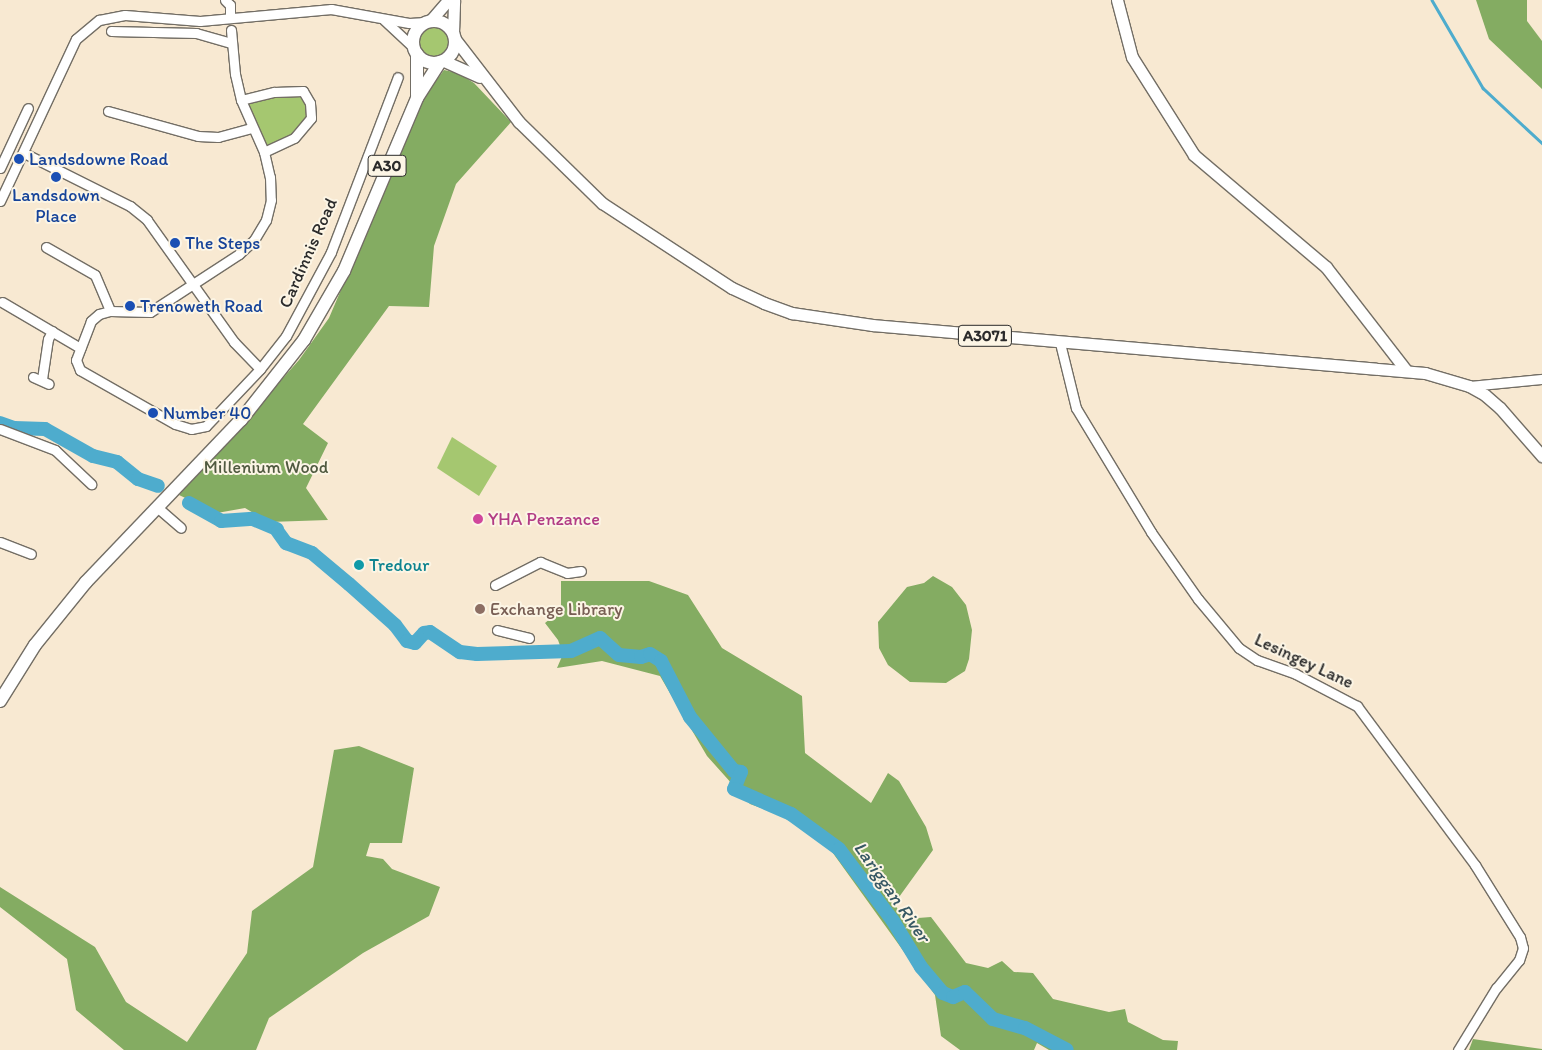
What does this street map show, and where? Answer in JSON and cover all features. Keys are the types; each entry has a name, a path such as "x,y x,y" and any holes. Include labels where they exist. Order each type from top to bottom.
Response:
{"highway":[{"path":"428,22 444,23 454,36 453,51 442,62 429,63 415,51 414,33 428,22"},
{"name":"A30","path":"415,51 417,98"},
{"name":"A30","path":"0,700 35,645 86,582 158,508 275,381 325,308 344,271 417,98 442,62"}],"main road":[{"path":"428,22 448,0"},
{"path":"454,0 454,36"},
{"path":"1117,0 1132,57 1194,154 1271,224 1326,267 1406,370"},
{"name":"A3071","path":"454,36 482,78 553,158 602,203 732,288 764,304 792,312 872,325 1406,370 1469,386 1500,408 1542,456"},
{"name":"A3071","path":"442,62 482,78"}],"street":[{"path":"225,0 230,5 230,18"},
{"path":"0,201 76,39 93,24 110,16 125,15 200,21 331,9 356,11 383,20 428,22"},
{"path":"383,20 415,51"},
{"path":"2,302 80,348 91,321 110,311 150,312 196,285 254,240 266,220 271,200 264,152 241,100 231,43 231,30"},
{"path":"111,31 196,33 231,43"},
{"name":"Cardinnis Road","path":"80,348 76,360 80,370 175,424 191,429 206,426 260,369 306,304 331,252 398,77"},
{"path":"241,100 274,92 303,91 310,103 311,118 294,138 264,152"},
{"path":"0,168 28,108"},
{"path":"108,111 198,136 218,137 252,128"},
{"path":"24,153 130,206 148,220 196,285 234,342 260,369"},
{"path":"46,247 94,275 110,311"},
{"path":"42,380 52,331"},
{"name":"Lesingey Lane","path":"1060,342 1076,408 1152,532 1198,599 1239,648 1257,660 1296,674 1357,706 1475,865 1520,937 1523,948 1519,960 1496,988 1458,1050"},
{"path":"1469,386 1542,379"},
{"path":"0,429 55,450 91,484"},
{"path":"158,508 181,528"},
{"path":"0,542 26,555"},
{"path":"495,586 540,562 567,573 581,571"},
{"path":"497,630 529,638"}],"green space":[{"path":"1476,0 1527,0 1527,21 1542,41 1542,89 1489,39"},
{"path":"433,26 445,30 449,42 445,54 433,58 421,54 417,42 421,30"},
{"name":"Millenium Wood","path":"444,70 458,73 474,83 511,122 456,184 434,246 429,307 389,306 303,424 328,443 306,488 328,520 269,522 245,508 217,513 179,495 299,360 329,318 422,100"},
{"path":"285,95 299,96 305,103 307,116 289,140 267,149 247,104 249,100"},
{"path":"452,437 497,466 479,496 437,468"},
{"path":"933,576 952,587 966,605 972,630 969,659 965,671 946,683 910,682 888,665 879,648 878,622 907,587 924,583"},
{"path":"561,581 649,581 688,595 722,648 802,696 805,753 871,803 888,773 899,781 926,827 933,850 894,904 905,919 931,917 966,963 988,968 1002,961 1014,972 1033,973 1053,999 1109,1012 1125,1009 1128,1022 1163,1040 1178,1041 1177,1050 1049,1050 1037,1043 1034,1050 960,1050 941,1036 935,995 830,849 789,818 750,804 707,756 660,676 602,661 557,668 563,654 558,640 545,623 561,610"},
{"path":"359,746 414,768 402,843 370,843 366,856 383,859 392,869 440,887 429,916 363,953 269,1018 256,1050 124,1050 76,1010 67,959 0,907 0,887 95,947 126,1002 187,1042 247,953 252,911 313,867 334,750"},
{"path":"1473,1039 1542,1049 1542,1050 1469,1050"}],"waterway":[{"path":"1432,0 1483,88 1542,143"},
{"name":"Lariggan River","path":"0,423 14,428 45,429 93,456 117,462 138,479 158,486"},
{"name":"Lariggan River","path":"189,503 221,521 253,519 277,529"},
{"name":"Lariggan River","path":"278,532 286,543 312,553 349,584 395,625 407,641 415,643 424,633 430,632 460,652 477,654 571,651 600,638 619,655 641,657 650,654 661,661 690,717 734,771 741,772 734,789 791,814 839,849 893,921 921,967 943,993 953,997 965,992 993,1019 1025,1028 1067,1050"}],"place":[{"name":"Landsdowne Road","path":"19,159"},
{"name":"Landsdown Place","path":"56,177"},
{"name":"The Steps","path":"175,243"},
{"name":"Trenoweth Road","path":"130,306"},
{"name":"Number 40","path":"153,413"},
{"name":"YHA Penzance","path":"478,519"},
{"name":"Tredour","path":"359,565"},
{"name":"Exchange Library","path":"480,609"}]}
